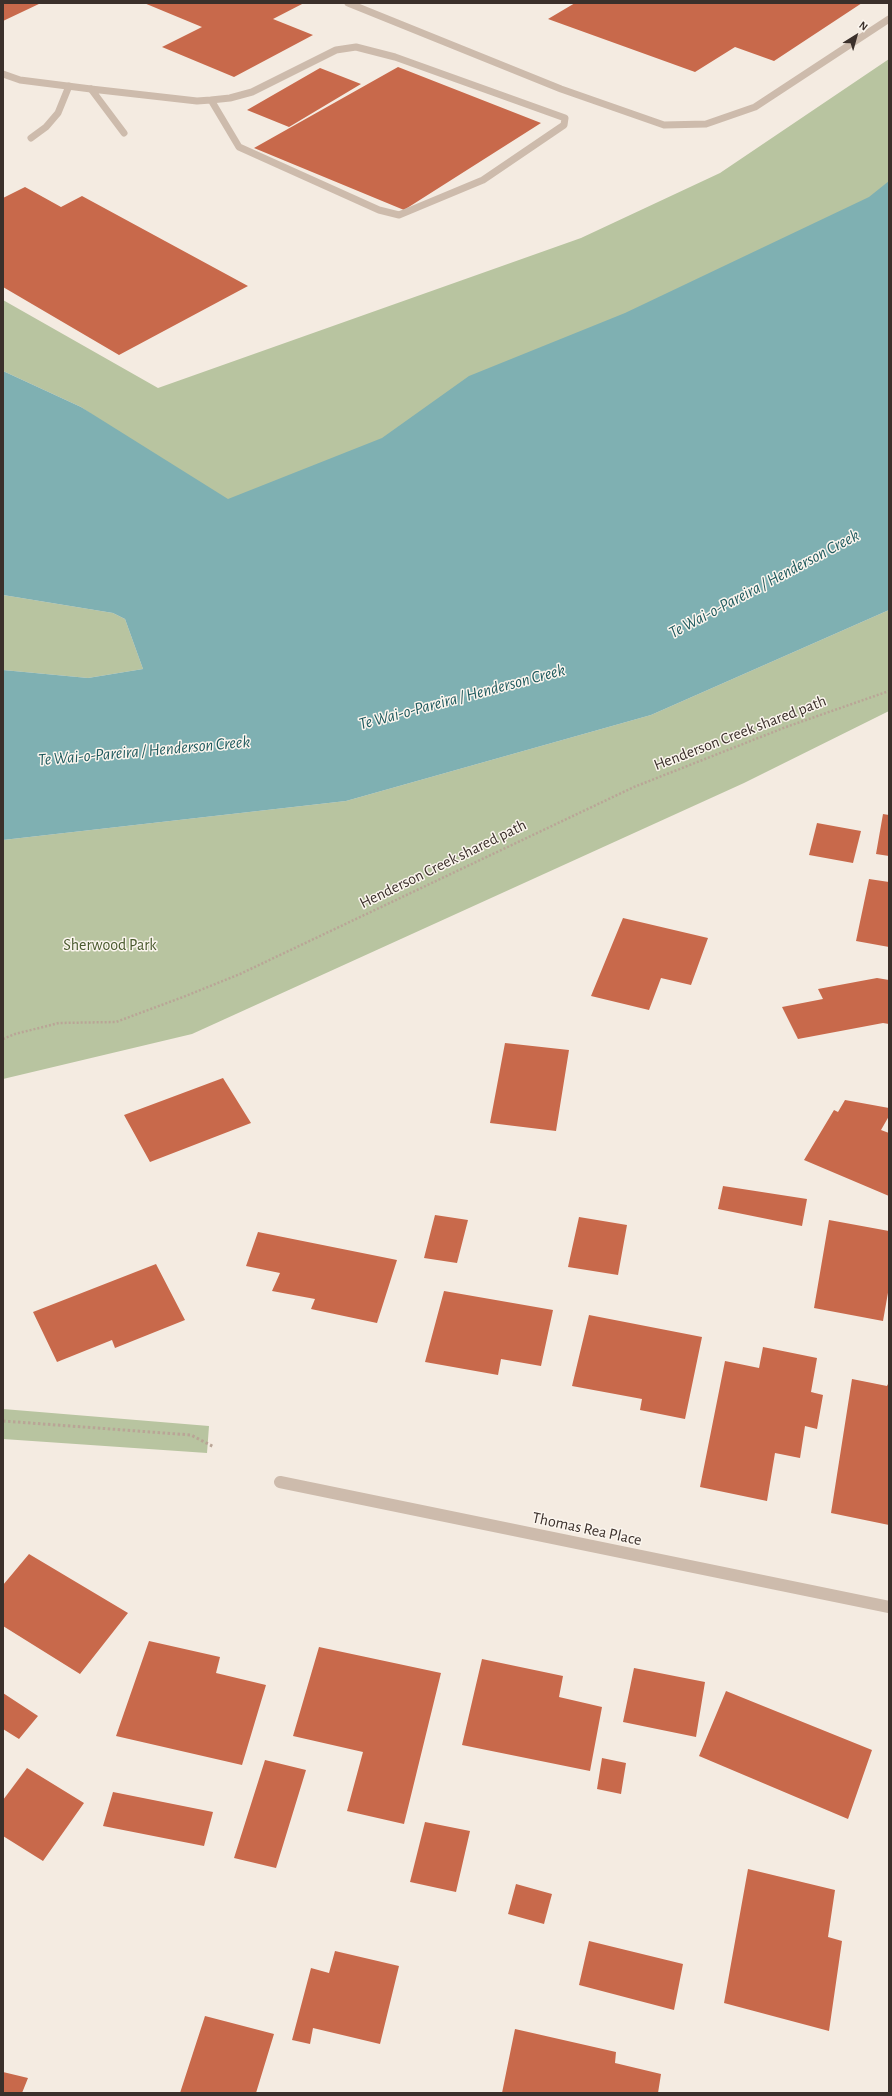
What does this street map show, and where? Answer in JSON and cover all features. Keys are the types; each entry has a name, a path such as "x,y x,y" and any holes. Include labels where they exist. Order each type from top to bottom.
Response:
{"street":[{"path":"348,3 561,89 664,125 706,124 755,107 889,19"},
{"path":"3,74 20,80 91,89 197,101 211,100 230,98 252,92 336,50 356,47 395,57 565,118 564,125 483,180 399,215 379,210 239,147 211,100"},
{"path":"31,138 46,127 58,113 69,86"},
{"path":"91,89 124,133"},
{"name":"Thomas Rea Place","path":"280,1482 889,1607"}],"path":[{"name":"Henderson Creek shared path","path":"3,1039 15,1034 59,1023 116,1022 183,997 240,974 634,786 786,727 889,691"},
{"path":"3,1421 191,1435 214,1447"}],"green space":[{"path":"889,59 889,403 401,629 81,407 3,371 3,300 158,388 581,238 720,173"},
{"path":"3,595 113,613 125,619 143,669 88,678 3,670"},
{"name":"Sherwood Park","path":"889,610 889,711 744,783 192,1034 3,1079 3,840 346,801 651,715"},
{"path":"3,1409 209,1426 207,1453 3,1439"}],"water":[{"name":"Te Wai-o-Pareira / Henderson Creek","path":"889,181 889,610 651,715 346,801 3,840 3,670 88,678 143,669 125,619 113,613 3,595 3,371 81,407 228,499 382,438 469,376 625,313 869,197"}],"building":[{"path":"3,3 41,3 3,21"},
{"path":"144,3 304,3 273,19 313,35 234,77 162,47 202,27"},
{"path":"575,3 862,3 774,61 735,47 695,72 548,19"},
{"path":"398,67 541,123 404,210 254,148"},
{"path":"320,68 361,84 289,127 247,110"},
{"path":"25,187 61,207 82,196 248,286 119,355 3,287 3,198"},
{"path":"883,814 889,815 889,856 876,854"},
{"path":"817,823 861,831 853,863 809,855"},
{"path":"869,879 889,882 889,947 856,941"},
{"path":"623,918 708,938 691,985 661,978 649,1010 591,996"},
{"path":"877,978 889,980 889,1024 883,1023 798,1039 782,1007 823,999 818,989"},
{"path":"505,1043 569,1050 556,1131 490,1123"},
{"path":"223,1078 251,1123 150,1162 124,1115"},
{"path":"845,1100 889,1108 889,1116 881,1130 889,1133 889,1196 804,1160 834,1110 838,1112"},
{"path":"723,1186 807,1199 802,1226 718,1209"},
{"path":"435,1215 468,1220 457,1263 424,1258"},
{"path":"579,1217 627,1225 618,1275 568,1267"},
{"path":"829,1220 889,1231 889,1287 883,1321 814,1308"},
{"path":"258,1232 397,1260 377,1323 311,1309 315,1299 272,1291 280,1273 246,1266"},
{"path":"156,1264 185,1320 115,1348 112,1340 57,1362 33,1312"},
{"path":"444,1291 553,1310 541,1366 501,1359 498,1375 425,1362"},
{"path":"589,1315 702,1337 685,1419 640,1410 642,1399 572,1386"},
{"path":"763,1347 817,1358 811,1392 823,1395 817,1429 805,1426 800,1458 775,1453 767,1501 700,1487 725,1361 759,1368"},
{"path":"852,1379 887,1386 889,1382 889,1525 831,1513"},
{"path":"29,1554 128,1613 80,1674 3,1626 3,1585"},
{"path":"149,1641 220,1657 216,1673 266,1685 242,1765 116,1736"},
{"path":"319,1647 441,1673 404,1824 347,1811 363,1752 293,1736"},
{"path":"482,1659 563,1676 559,1697 602,1707 590,1771 462,1745"},
{"path":"634,1668 705,1682 696,1737 623,1722"},
{"path":"726,1691 872,1750 848,1819 699,1756"},
{"path":"3,1693 38,1716 19,1739 3,1729"},
{"path":"602,1758 626,1763 621,1794 597,1789"},
{"path":"265,1760 306,1770 276,1868 234,1858"},
{"path":"27,1768 84,1803 43,1861 3,1836 3,1800"},
{"path":"113,1792 213,1812 204,1846 103,1826"},
{"path":"425,1822 470,1831 456,1892 410,1882"},
{"path":"748,1869 835,1890 828,1937 842,1941 829,2031 724,2003"},
{"path":"516,1884 552,1894 544,1924 508,1914"},
{"path":"589,1941 683,1964 674,2010 579,1985"},
{"path":"335,1951 399,1966 380,2044 313,2028 310,2044 292,2040 311,1968 329,1973"},
{"path":"205,2016 274,2034 256,2093 180,2093"},
{"path":"515,2029 616,2052 615,2063 661,2074 658,2093 502,2093"},
{"path":"3,2072 28,2078 22,2093 3,2093"}]}
